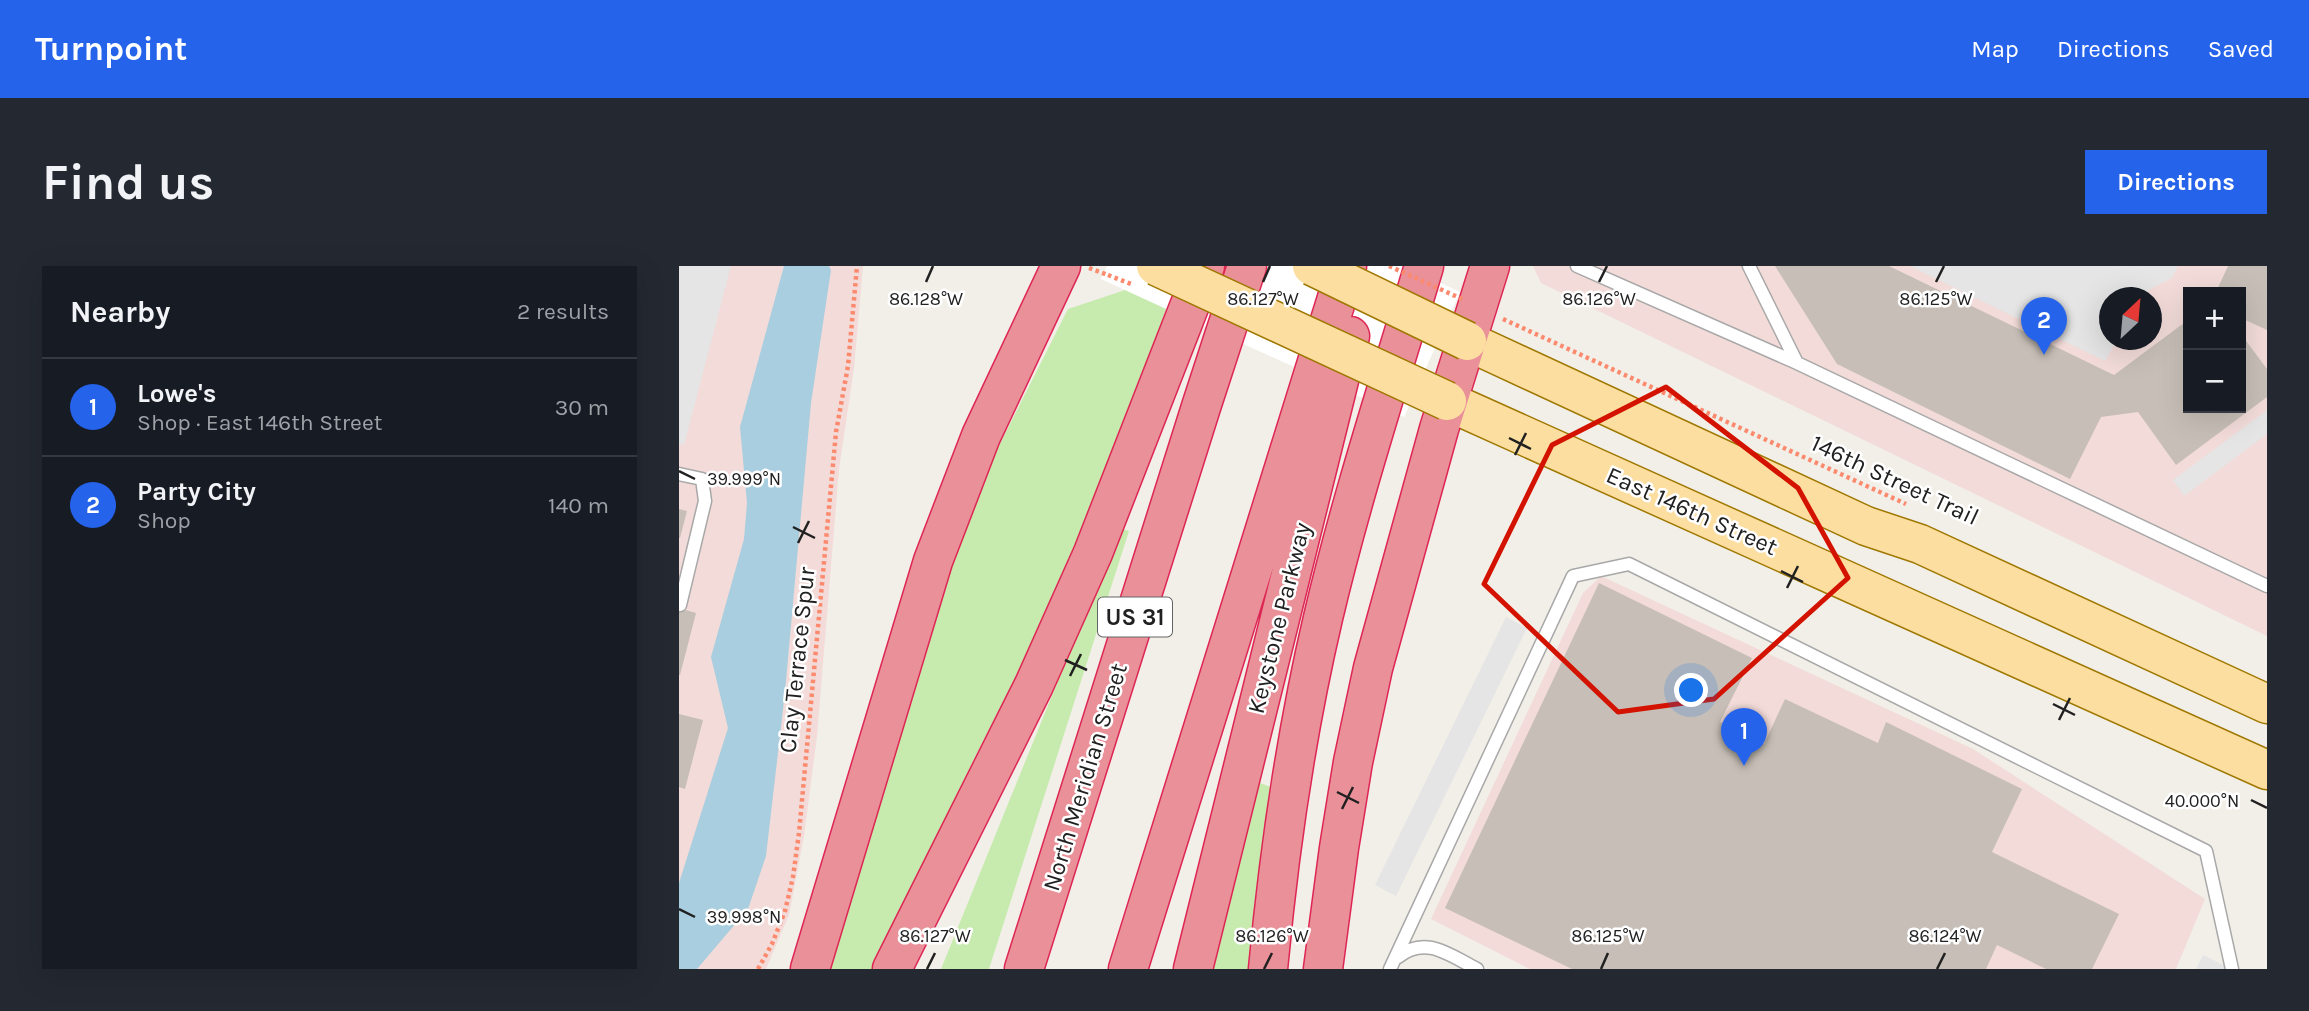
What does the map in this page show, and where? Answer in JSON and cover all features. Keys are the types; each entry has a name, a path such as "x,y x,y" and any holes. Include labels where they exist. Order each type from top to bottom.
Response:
{"highway":[{"path":"921,969 1034,685 1093,553 1205,266"},
{"name":"North Meridian Street","path":"1024,969 1247,266"},
{"path":"1128,969 1347,266"},
{"name":"Keystone Parkway","path":"1193,969 1333,407 1365,266"},
{"path":"1268,969 1286,817 1323,618 1361,474 1424,266"},
{"path":"1323,969 1339,848 1365,705 1388,608 1447,401 1490,266"},
{"path":"810,969 937,550 981,436 1075,267"},
{"path":"892,969 1034,685"}],"main road":[{"name":"East 146th Street","path":"1156,266 1447,401 2267,770"},
{"path":"1313,266 1467,341 1866,526 1920,544 2267,704"}],"lane":[{"path":"1577,266 1797,363 2267,586"},
{"path":"1749,266 1797,363"},
{"path":"679,474 702,480 705,501 680,605"},
{"path":"1391,969 1573,576 1629,564 2206,851 2232,969"},
{"path":"1391,969 1398,958 1410,948 1429,946 1476,969"}],"path":[{"name":"Clay Terrace Spur","path":"758,969 785,911 796,855 836,432 848,366 857,266"},
{"path":"1389,266 1462,299"},
{"path":"1075,267 1108,275"},
{"name":"146th Street Trail","path":"1508,321 1913,508"}],"highlighted area":[{"path":"1666,387 1798,488 1848,578 1714,699 1618,712 1484,584 1552,445"}],"shaded area":[{"path":"679,266 863,266 854,368 839,469 817,736 804,836 789,915 766,969 679,969"},
{"path":"679,266 731,266 684,445 679,444"},
{"path":"1533,266 2267,266 2267,636 1541,283"},
{"path":"1910,266 2178,266 2172,278 2155,287 2099,287 2099,350 2111,350 2105,361"},
{"path":"2267,410 2267,434 2184,496 2173,480"},
{"path":"1601,576 1973,749 2205,899 2176,969 1530,969 1431,919 1583,593"},
{"path":"1506,617 1527,628 1396,896 1375,885"},
{"path":"2203,955 2232,969 2196,969"}],"green space":[{"path":"1125,290 1166,309 1133,403 1032,645 873,969 823,969 970,503 1068,309"},
{"path":"1120,528 1129,531 989,969 941,969"},
{"path":"1257,782 1271,787 1255,969 1210,969"}],"water":[{"path":"784,266 829,266 831,270 811,403 785,692 766,856 748,909 697,969 679,969 679,883 728,728 711,657 744,539 747,503 740,427"}],"pier":[{"path":"1107,266 1404,266 1460,292 1404,417 1101,279"}],"building":[{"path":"1775,266 1889,266 2114,375 2148,350 2162,350 2162,339 2183,324 2183,413 2246,413 2176,465 2138,412 2101,417 2070,479 1837,364"},
{"path":"2228,266 2267,266 2267,330 2246,320 2246,287 2218,287"},
{"path":"2246,341 2267,369 2267,397 2246,413"},
{"path":"679,509 687,511 680,538 679,538"},
{"path":"1599,583 1752,658 1720,722 1764,744 1785,699 1878,743 1886,722 2022,789 1992,852 2119,914 2092,969 2046,969 1997,945 1986,969 1572,969 1445,908"},
{"path":"679,608 696,613 680,675 679,675"},
{"path":"679,714 703,720 685,789 679,787"}],"place":[{"name":"Party City","path":"2044,355"},
{"name":"Lowe's","path":"1744,766"}]}
